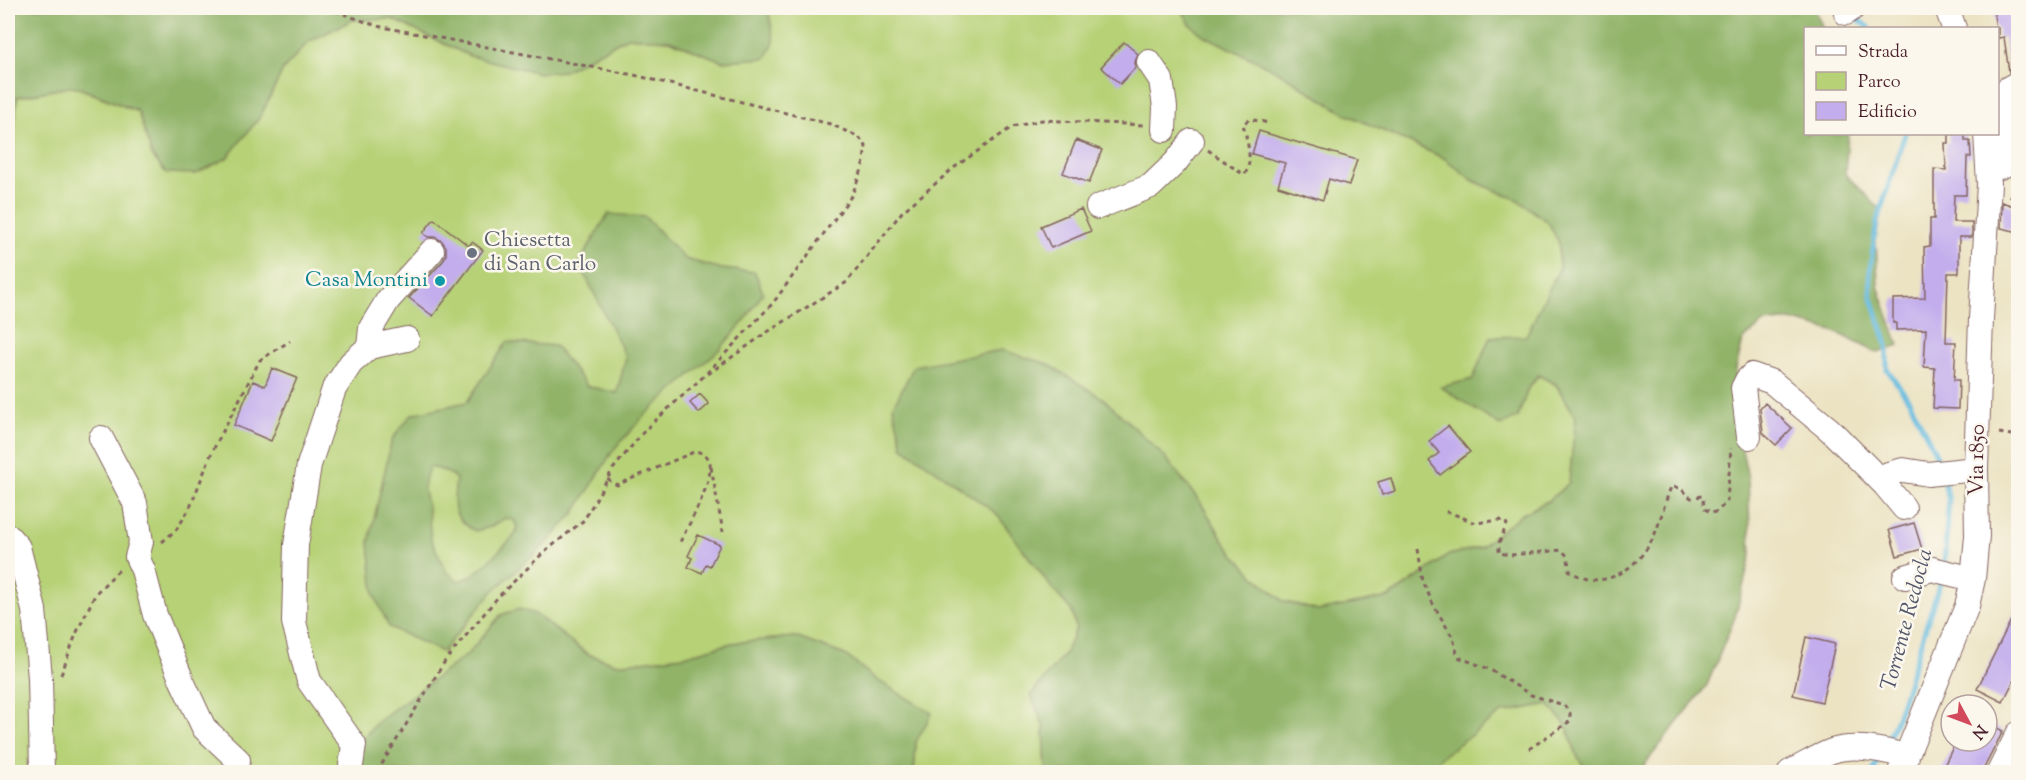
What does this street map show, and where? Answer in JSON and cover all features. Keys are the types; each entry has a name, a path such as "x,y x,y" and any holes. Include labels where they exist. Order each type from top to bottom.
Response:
{"street":[{"path":"1947,8 1954,27"},
{"path":"1149,62 1161,80 1165,106 1164,130"},
{"path":"1988,168 2001,168 2007,164 2009,159 2010,153 2001,103 2007,89 2019,83"},
{"name":"Via 1850","path":"1901,761 1963,616 1964,576 1977,536 1965,470 1981,319 1988,168 1986,135"},
{"path":"1098,207 1151,186 1175,163 1192,141"},
{"path":"369,347 371,328 388,300 432,251"},
{"path":"350,772 354,745 309,681 294,622 296,545 309,465 334,389 351,363 369,347 407,339"},
{"path":"1741,439 1743,388 1752,375 1772,382 1822,423 1885,485 1904,508"},
{"path":"101,438 135,503 141,542 137,557 143,570 155,615 182,681 204,728 238,760"},
{"path":"1885,485 1888,474 1903,470 1928,474 1965,470"},
{"path":"8,536 18,547 34,610 40,688 42,772"},
{"path":"1905,578 1932,569 1964,576"},
{"path":"1999,772 2019,734"},
{"path":"1790,772 1832,751 1869,748 1901,761"}],"path":[{"path":"327,8 370,11 398,8"},
{"path":"327,8 377,26 634,75 830,124 859,137 866,146 863,167 852,195 773,303 704,376 645,430 613,469 584,520 541,555 498,597 452,652 377,772"},
{"path":"365,8 370,11"},
{"path":"1192,141 1244,175 1248,170 1248,162 1243,125 1250,118 1269,123"},
{"path":"704,376 766,333 847,282 902,212 955,167 1012,127 1042,120 1148,126 1164,130"},
{"path":"1446,511 1476,523 1503,519 1507,524 1499,543 1499,553 1511,555 1562,550 1568,557 1569,570 1579,578 1607,580 1637,562 1652,539 1671,487 1680,488 1691,498 1702,496 1706,509 1712,513 1718,511 1727,501 1730,453 1741,439"},
{"path":"607,479 617,485 696,451 705,454 710,463 723,532"},
{"path":"680,542 706,486 710,463"},
{"path":"1418,549 1423,582 1453,638 1458,657 1489,669 1531,695 1564,705 1570,713 1570,721 1526,751"}],"green space":[{"path":"8,8 768,8 774,42 766,58 722,61 669,40 627,37 564,71 539,73 470,56 392,19 352,20 308,42 283,70 260,117 227,158 196,174 166,173 152,156 138,111 74,86 17,97 11,180 8,183"},
{"path":"768,8 1181,8 1190,24 1277,71 1346,114 1444,158 1474,181 1518,200 1548,222 1559,243 1559,269 1526,337 1490,337 1473,379 1442,388 1518,417 1527,391 1539,375 1556,385 1576,417 1569,483 1548,501 1519,516 1481,547 1449,555 1389,597 1318,611 1283,601 1253,575 1227,546 1200,502 1164,456 903,447 996,513 1051,587 1072,611 1076,628 1066,652 1031,695 1044,727 1046,772 914,772 916,742 877,680 845,655 795,637 732,643 684,656 617,664 588,654 535,614 501,615 468,654 378,721 333,772 8,772 8,183 11,180 17,97 74,86 138,112 152,155 260,117 283,70 308,42 352,20 392,19 470,56 564,71 627,37 669,40 722,61 774,42"},
{"path":"1181,8 1814,8 1823,27 1804,27 1804,135 1848,135 1845,174 1881,210 1876,239 1878,286 1899,345 1878,353 1833,331 1790,320 1764,323 1743,340 1736,368 1735,417 1748,478 1751,556 1735,617 1707,685 1642,768 1634,772 1588,772 1578,758 1566,725 1548,704 1502,713 1442,756 1424,772 1046,772 1044,727 1031,695 1066,652 1076,628 1072,611 1051,587 996,513 903,447 893,407 914,366 1002,350 1048,364 1104,399 1164,456 1200,502 1227,546 1253,575 1283,601 1318,611 1390,597 1449,555 1481,547 1519,516 1548,501 1569,483 1576,417 1556,384 1538,375 1527,391 1518,417 1500,426 1441,387 1473,379 1490,337 1526,336 1559,269 1559,243 1548,222 1518,200 1474,181 1444,158 1346,114 1277,71 1203,35 1190,24"},
{"path":"608,214 645,217 685,259 722,269 755,272 763,293 746,319 720,349 646,414 614,449 575,512 547,543 493,591 442,652 389,627 374,594 369,542 392,439 412,414 467,402 507,342 555,346 587,386 617,393 626,357 579,263","holes":["429,467 447,472 456,479 455,509 461,521 467,526 475,531 491,527 505,518 514,520 517,528 515,535 488,562 470,577 458,581 446,571 431,539 423,487"]},
{"path":"519,609 535,614 587,654 617,664 684,656 732,643 795,637 845,655 877,680 932,713 916,742 914,772 334,772 378,721 468,654 501,615"},
{"path":"1549,704 1566,725 1578,758 1588,772 1424,772 1442,756 1502,713"}],"building":[{"path":"2019,8 2019,69 2009,72 2004,37 1999,38 1999,27 1996,27 1993,9"},
{"path":"1124,42 1138,54 1136,67 1120,84 1101,67"},
{"path":"1259,131 1357,160 1349,185 1329,179 1323,200 1278,186 1285,163 1252,154"},
{"path":"1949,135 1965,135 1965,141 1970,141 1971,157 1967,157 1966,195 1954,195 1953,222 1972,222 1972,237 1959,237 1959,273 1948,273 1946,342 1956,342 1954,380 1959,380 1958,409 1933,408 1935,368 1924,367 1926,329 1896,330 1896,323 1893,323 1893,299 1925,298 1924,247 1930,246 1930,219 1934,219 1934,169 1946,170 1945,143 1949,143"},
{"path":"1076,140 1102,150 1089,183 1063,173"},
{"path":"2002,202 2019,208 2019,232 2001,228"},
{"path":"1081,209 1091,231 1051,248 1041,226"},
{"name":"Casa Montini","path":"434,219 469,246 472,242 483,250 433,316 409,298 446,255 446,247 442,241 423,233"},
{"path":"272,368 297,378 271,441 234,425 253,381 265,386"},
{"path":"700,394 709,404 699,413 690,403"},
{"path":"1765,403 1792,428 1776,445 1763,433 1760,409"},
{"path":"1448,426 1470,452 1440,475 1429,461 1439,453 1429,441"},
{"path":"1391,478 1395,491 1382,495 1378,482"},
{"path":"1914,523 1922,549 1897,556 1889,530"},
{"path":"698,535 720,545 710,566 706,564 702,573 688,567 692,558 688,556"},
{"path":"2019,604 2019,670 2003,702 1999,700 1999,693 1985,693 1977,689"},
{"path":"1806,637 1835,644 1822,702 1793,695"},
{"path":"1950,753 1992,753 1982,772 1941,772"}],"waterway":[{"name":"Torrente Redocla","path":"1854,16 1868,27"},
{"name":"Torrente Redocla","path":"1905,135 1877,221 1870,270 1871,295 1887,345 1887,369 1910,402 1936,454 1940,467"},
{"name":"Torrente Redocla","path":"1943,479 1949,500 1944,564"},
{"name":"Torrente Redocla","path":"1886,744 1898,715 1942,576"},
{"name":"Torrente Redocla","path":"1873,772 1879,758"}],"place":[{"name":"Chiesetta di San Carlo","path":"472,253"},
{"name":"Casa Montini","path":"440,281"}]}
